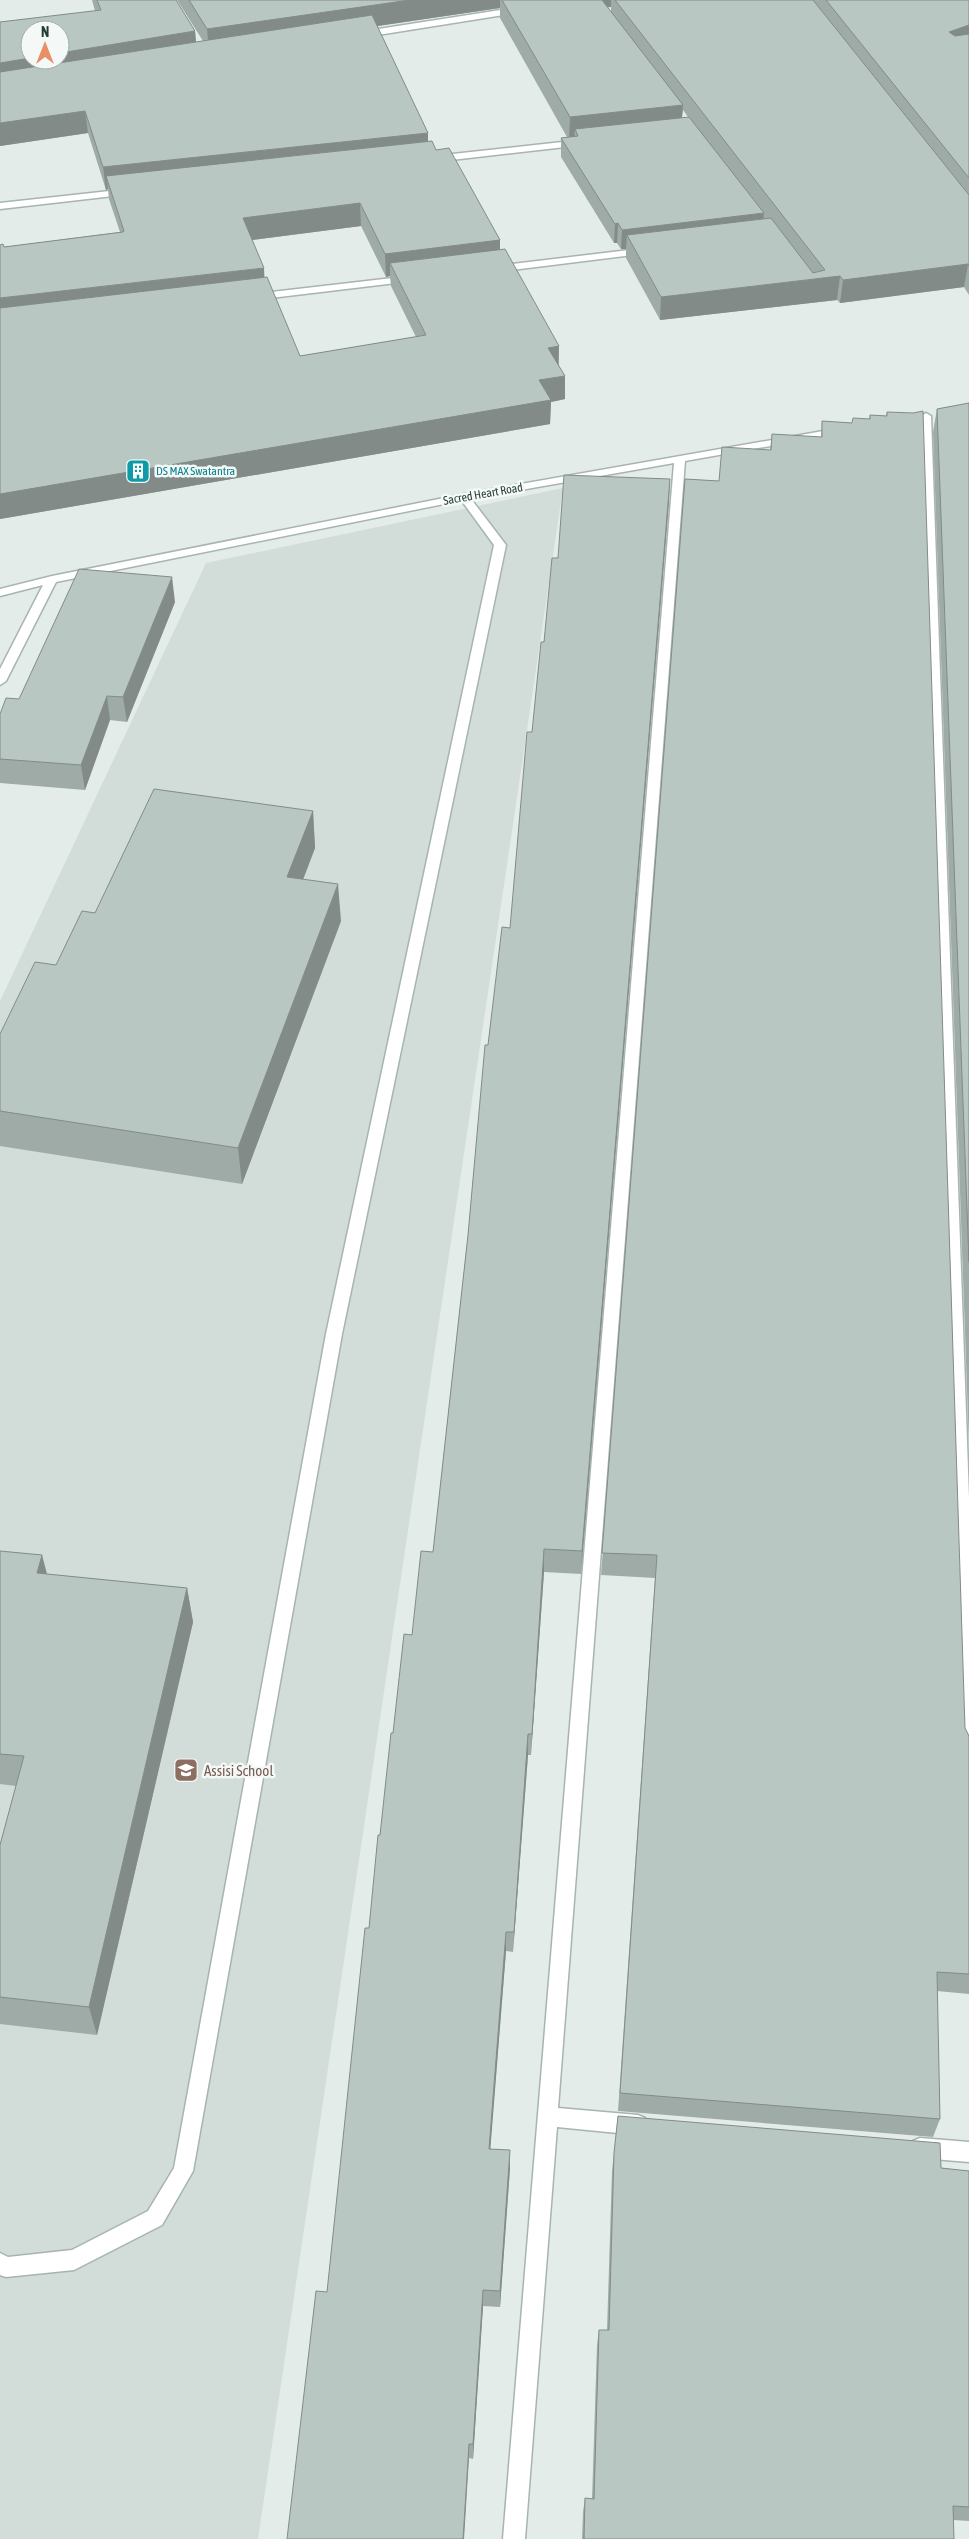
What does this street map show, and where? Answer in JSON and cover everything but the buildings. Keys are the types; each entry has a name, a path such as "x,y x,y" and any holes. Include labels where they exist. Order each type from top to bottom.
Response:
{"street":[{"path":"345,37 527,9"},
{"path":"425,160 593,141"},
{"path":"0,206 138,191"},
{"path":"485,270 653,250"},
{"path":"247,298 425,277"},
{"path":"925,416 969,1749"},
{"name":"Sacred Heart Road","path":"0,593 52,579 464,497 847,430"},
{"path":"514,2539 680,459"},
{"path":"0,2263 6,2267 74,2260 155,2218 183,2171 334,1334 500,544 464,497"},
{"path":"0,681 52,579"},
{"path":"547,2117 655,2126"},
{"path":"900,2146 969,2152"}],"shaded area":[{"name":"Assisi School","path":"563,488 258,2539 0,2539 0,1001 206,563"}],"place":[{"name":"DS MAX Swatantra","path":"138,471"},
{"name":"Assisi School","path":"186,1770"}]}
